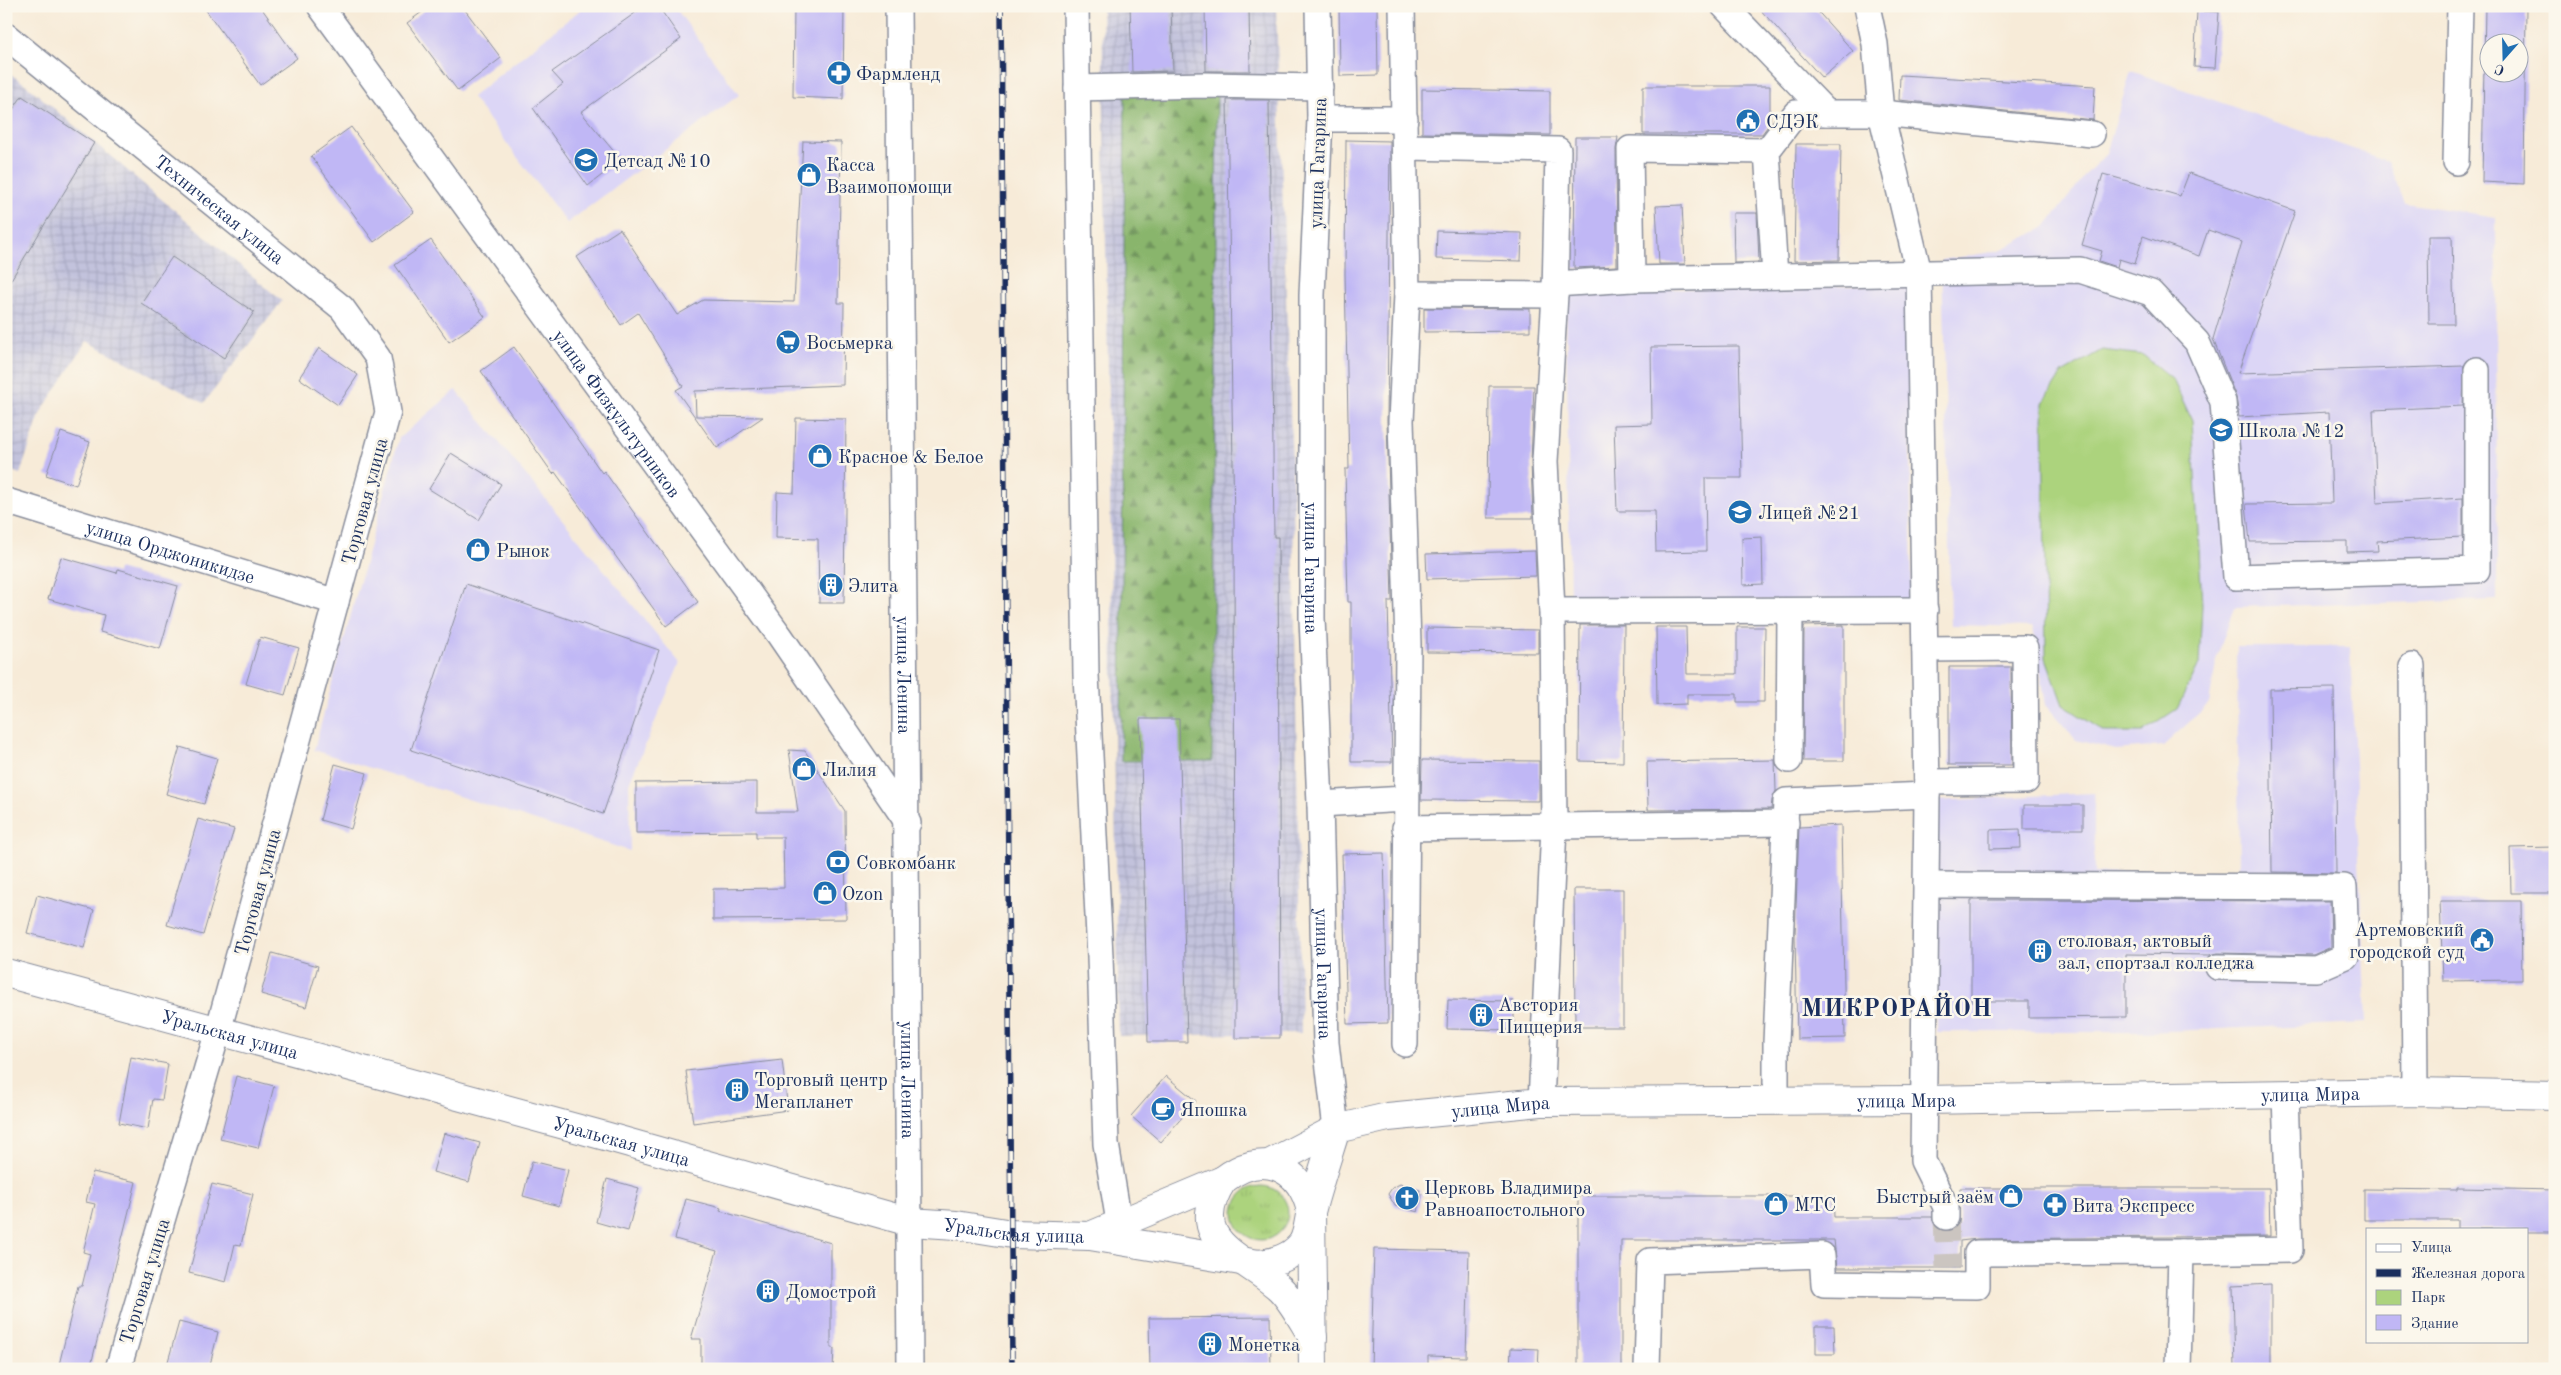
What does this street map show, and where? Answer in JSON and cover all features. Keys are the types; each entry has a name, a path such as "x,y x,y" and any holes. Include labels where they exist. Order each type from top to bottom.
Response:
{"main road":[{"name":"Уральская улица","path":"6,973 605,1136 910,1222 956,1225 1012,1234 1090,1236 1243,1261"},
{"name":"улица Мира","path":"1269,1164 1336,1129 1388,1116 1541,1102 1924,1100 2414,1092 2555,1095"},
{"path":"1243,1261 1259,1264 1276,1262 1290,1255 1302,1243 1309,1227 1311,1211 1336,1129"},
{"path":"1090,1236 1119,1222 1223,1180 1236,1170 1252,1164 1269,1164 1284,1170 1298,1180 1307,1194 1311,1211 1313,1369"},
{"path":"1223,1180 1214,1194 1210,1210 1211,1226 1218,1241 1229,1253 1279,1287 1312,1337"}],"street":[{"name":"улица Физкультурников","path":"320,6 780,636 908,823"},
{"name":"улица Ленина","path":"898,6 901,506 908,823 910,1369"},
{"path":"1076,6 1086,675 1100,956 1106,1144 1119,1222"},
{"name":"улица Гагарина","path":"1318,6 1320,119 1312,295 1312,618 1320,804 1326,1043 1336,1129"},
{"path":"1402,6 1406,146 1406,294 1400,421 1408,615 1408,751 1405,799 1405,1044"},
{"path":"1724,6 1827,113"},
{"path":"1866,6 1875,44 1881,113 1919,273 1927,789 1923,1161 1946,1207 1946,1217"},
{"path":"2456,162 2460,6"},
{"name":"Техническая улица","path":"6,36 342,308 378,358 388,412"},
{"path":"1077,88 1204,85 1320,88"},
{"path":"1775,276 1767,151 1796,113 1881,113 2092,134"},
{"path":"1320,119 1405,119"},
{"path":"1406,146 1558,150 1555,289 1545,461 1552,611 1554,827 1541,1102"},
{"path":"1632,279 1630,149 1767,151"},
{"path":"1406,294 1555,289 1632,279 2080,270 2151,293 2197,342 2223,402 2236,577 2477,570 2477,370"},
{"name":"Торговая улица","path":"118,1369 218,1031 388,412"},
{"name":"улица Орджоникидзе","path":"6,501 336,602"},
{"path":"1552,611 1925,610"},
{"path":"1789,760 1790,611"},
{"path":"1776,1100 1776,1043 1786,801 2026,780 2025,648 1925,649"},
{"path":"2412,666 2414,1092"},
{"path":"1320,804 1405,799"},
{"path":"1405,828 1786,823"},
{"path":"1926,885 2344,887 2346,956 2316,969 2218,967"},
{"path":"1648,1369 1650,1261 1822,1255 1824,1284 1948,1277 1977,1286 1977,1253 2290,1250 2285,1094"},
{"path":"2178,1369 2181,1252"}],"shaded area":[{"name":"Детсад №10","path":"585,6 674,6 739,95 567,223 472,97"},
{"path":"1102,6 1276,6 1293,497 1301,1033 1119,1036"},
{"path":"6,71 25,84 282,301 204,403 87,341 41,412 20,474 6,469"},
{"name":"Школа №12","path":"2131,71 2387,161 2405,203 2496,217 2497,600 2234,607 2217,657 2209,704 2163,746 2116,750 2076,740 2046,705 2033,627 1951,625 1942,260 1999,251 2045,227 2087,173 2106,154"},
{"name":"Лицей №21","path":"1908,285 1912,600 1570,601 1566,291"},
{"name":"Рынок","path":"456,390 680,663 629,783 630,851 314,750 399,438"},
{"path":"2237,647 2350,647 2366,1023 2145,1032 1936,1032 1936,801 2094,793 2094,873 2239,874"}],"green space":[{"path":"1125,93 1217,94 1212,761 1121,761"},
{"path":"2102,350 2143,355 2173,380 2192,420 2202,605 2199,664 2177,709 2142,732 2105,732 2063,705 2046,658 2043,403 2062,373"},
{"path":"1256,1186 1266,1186 1276,1190 1284,1198 1288,1213 1284,1228 1276,1236 1266,1240 1256,1240 1246,1236 1238,1228 1234,1218 1234,1208 1238,1198 1246,1190"}],"building":[{"path":"203,6 260,6 297,58 260,85"},
{"path":"430,6 462,6 501,58 458,91 407,23"},
{"path":"645,6 658,6 681,39 581,112 621,160 588,186 533,108 563,84 552,72"},
{"path":"794,6 844,6 843,99 793,97"},
{"path":"1130,6 1171,6 1173,71 1132,72"},
{"path":"1205,6 1249,6 1250,71 1206,71"},
{"path":"1339,6 1377,6 1378,75 1340,76"},
{"path":"1757,6 1813,6 1853,51 1822,78"},
{"path":"2485,6 2526,6 2526,32 2485,32"},
{"path":"2197,11 2219,12 2215,68 2194,67"},
{"path":"1900,75 2095,86 2093,120 1899,100"},
{"path":"2484,82 2525,82 2524,184 2482,182"},
{"path":"1643,86 1770,86 1770,123 1762,134 1643,134"},
{"path":"1422,89 1550,91 1550,135 1422,133"},
{"path":"22,96 94,143 6,288 6,120"},
{"path":"1227,100 1269,100 1274,537 1278,537 1280,1038 1235,1038 1234,525"},
{"path":"351,127 414,212 374,242 311,156"},
{"path":"1575,137 1618,137 1616,149 1617,266 1574,268"},
{"path":"1346,140 1390,141 1387,421 1392,601 1388,601 1392,762 1351,762 1351,602 1348,602 1345,469 1349,469 1345,274"},
{"path":"803,141 841,142 838,303 844,303 843,385 695,391 696,416 763,417 717,448 676,390 683,386 638,313 621,325 577,257 620,229 677,315 703,300 794,302"},
{"path":"1796,144 1841,144 1839,260 1794,261"},
{"path":"2189,173 2295,211 2238,373 2464,366 2463,406 2373,410 2377,503 2463,498 2463,537 2377,541 2378,551 2347,552 2347,541 2250,542 2246,504 2332,503 2329,412 2239,417 2236,397 2213,339 2242,242 2208,230 2199,256 2143,236 2135,264 2119,259 2117,267 2099,261 2102,251 2082,245 2103,174 2180,196"},
{"path":"1682,205 1685,264 1659,264 1656,206"},
{"path":"1733,213 1757,213 1759,262 1734,263"},
{"path":"1437,231 1522,233 1521,261 1436,259"},
{"path":"2428,236 2452,236 2454,324 2429,324"},
{"path":"431,240 485,317 449,342 395,265"},
{"path":"172,257 254,312 224,358 141,303"},
{"path":"1424,308 1530,309 1530,331 1424,332"},
{"path":"1739,346 1742,478 1705,478 1706,551 1656,552 1655,511 1617,511 1614,425 1652,424 1651,347"},
{"path":"514,347 602,473 604,471 698,602 666,626 555,472 553,474 481,371"},
{"path":"319,348 358,375 338,405 299,378"},
{"path":"1489,386 1534,386 1531,462 1533,518 1488,518"},
{"name":"Красное & Белое","path":"796,418 846,419 844,603 819,603 818,539 776,538 777,492 794,493"},
{"path":"61,432 90,442 76,485 46,475"},
{"path":"451,453 501,484 479,520 429,489"},
{"path":"1762,537 1763,584 1743,585 1742,538"},
{"path":"1535,551 1536,576 1427,579 1426,554"},
{"path":"61,557 117,573 118,569 178,586 160,649 100,632 104,615 48,599"},
{"path":"466,584 659,650 603,814 411,750"},
{"path":"1580,625 1624,625 1623,762 1579,761"},
{"path":"1844,625 1844,761 1803,761 1804,626"},
{"path":"1656,627 1686,627 1687,674 1737,674 1737,627 1765,627 1764,702 1737,702 1737,694 1687,694 1687,704 1657,705"},
{"path":"1427,628 1538,630 1538,653 1427,652"},
{"path":"260,637 299,648 285,695 246,684"},
{"path":"1949,667 2011,667 2012,765 1949,765"},
{"path":"2334,688 2336,873 2272,872 2270,689"},
{"path":"1140,719 1179,719 1187,1042 1148,1042"},
{"path":"180,747 217,758 204,804 166,794"},
{"path":"789,750 805,751 845,811 846,919 713,920 713,889 784,888 783,837 756,837 756,832 636,833 636,783 757,782 757,812 798,812"},
{"path":"1422,760 1539,761 1539,801 1421,800"},
{"path":"1775,760 1776,791 1771,809 1648,810 1647,762"},
{"path":"335,764 367,773 351,829 320,820"},
{"path":"2024,805 2083,805 2083,829 2024,829"},
{"path":"198,819 234,829 203,935 167,925"},
{"path":"1841,825 1845,1038 1797,1039 1795,935 1799,827"},
{"path":"2020,829 2021,848 1990,849 1990,830"},
{"path":"2555,847 2555,893 2511,893 2510,848"},
{"path":"1384,853 1388,1023 1347,1024 1342,854"},
{"path":"1574,889 1623,889 1623,1027 1575,1027"},
{"path":"37,895 94,910 84,948 27,933"},
{"path":"1971,900 2330,901 2331,947 2313,955 2126,954 2126,1017 2029,1018 2029,1001 1971,1001"},
{"name":"Артемовский городской суд","path":"2440,901 2521,901 2522,980 2443,981"},
{"path":"272,953 318,966 306,1007 261,994"},
{"name":"Австория Пиццерия","path":"1448,1000 1514,1001 1514,1030 1447,1029"},
{"path":"131,1057 168,1064 162,1100 153,1099 148,1129 119,1123"},
{"name":"Торговый центр Мегапланет","path":"782,1060 788,1110 693,1123 686,1071"},
{"path":"236,1076 274,1086 258,1148 220,1139"},
{"name":"Япошка","path":"1166,1076 1196,1101 1161,1142 1131,1116"},
{"path":"444,1133 480,1143 469,1182 433,1172"},
{"path":"532,1161 568,1170 559,1206 523,1196"},
{"path":"93,1172 136,1182 90,1369 58,1369 78,1286 82,1286 90,1254 83,1252 95,1204 86,1202"},
{"path":"607,1179 639,1188 628,1231 596,1222"},
{"path":"212,1184 253,1194 241,1245 235,1244 226,1282 189,1273"},
{"name":"Церковь Владимира Равноапостольного","path":"1400,1184 1420,1190 1419,1193 1422,1194 1418,1212 1395,1206 1388,1194 1392,1188"},
{"path":"1960,1188 2269,1188 2270,1236 1977,1239 1960,1241 1960,1268 1837,1268 1834,1240 1621,1240 1621,1369 1578,1369 1578,1196 1833,1196 1834,1217 1932,1217 1938,1229 1946,1231 1954,1229 1959,1224"},
{"path":"2457,1188 2555,1190 2555,1232 2528,1232 2528,1228 2457,1228 2457,1220 2364,1220 2364,1189 2457,1190"},
{"name":"Домострой","path":"686,1199 721,1208 720,1211 831,1243 831,1348 834,1348 833,1369 701,1369 701,1339 691,1339 717,1251 675,1239"},
{"path":"1374,1249 1469,1251 1466,1357 1428,1356 1428,1369 1371,1369"},
{"path":"2271,1284 2271,1369 2235,1369 2233,1286"},
{"name":"Монетка","path":"1270,1317 1271,1369 1150,1369 1149,1318"},
{"path":"179,1322 218,1332 209,1369 182,1369 167,1365"},
{"path":"1816,1326 1834,1326 1835,1354 1816,1354"},
{"path":"1511,1348 1539,1349 1538,1369 1510,1369"}],"tunnel":[{"path":"1946,1217 1948,1268"}],"railway":[{"path":"1001,6 1012,1369"}],"place":[{"name":"Фармленд","path":"839,73"},
{"name":"СДЭК","path":"1748,121"},
{"name":"Детсад №10","path":"586,160"},
{"name":"Касса Взаимопомощи","path":"809,175"},
{"name":"Восьмерка","path":"788,342"},
{"name":"Школа №12","path":"2221,430"},
{"name":"Красное & Белое","path":"820,456"},
{"name":"Лицей №21","path":"1740,512"},
{"name":"Рынок","path":"478,550"},
{"name":"Элита","path":"831,585"},
{"name":"Лилия","path":"804,769"},
{"name":"Совкомбанк","path":"838,862"},
{"name":"Ozon","path":"825,893"},
{"name":"Артемовский городской суд","path":"2482,940"},
{"name":"столовая, актовый зал, спортзал колледжа","path":"2040,951"},
{"name":"Австория Пиццерия","path":"1481,1015"},
{"name":"Торговый центр Мегапланет","path":"737,1090"},
{"name":"Япошка","path":"1163,1109"},
{"name":"Быстрый заём","path":"2011,1196"},
{"name":"Церковь Владимира Равноапостольного","path":"1407,1198"},
{"name":"МТС","path":"1776,1204"},
{"name":"Вита Экспресс","path":"2055,1205"},
{"name":"Домострой","path":"768,1291"},
{"name":"Монетка","path":"1210,1344"}],"district":[{"name":"МИКРОРАЙОН","path":"1897,1008"}]}
